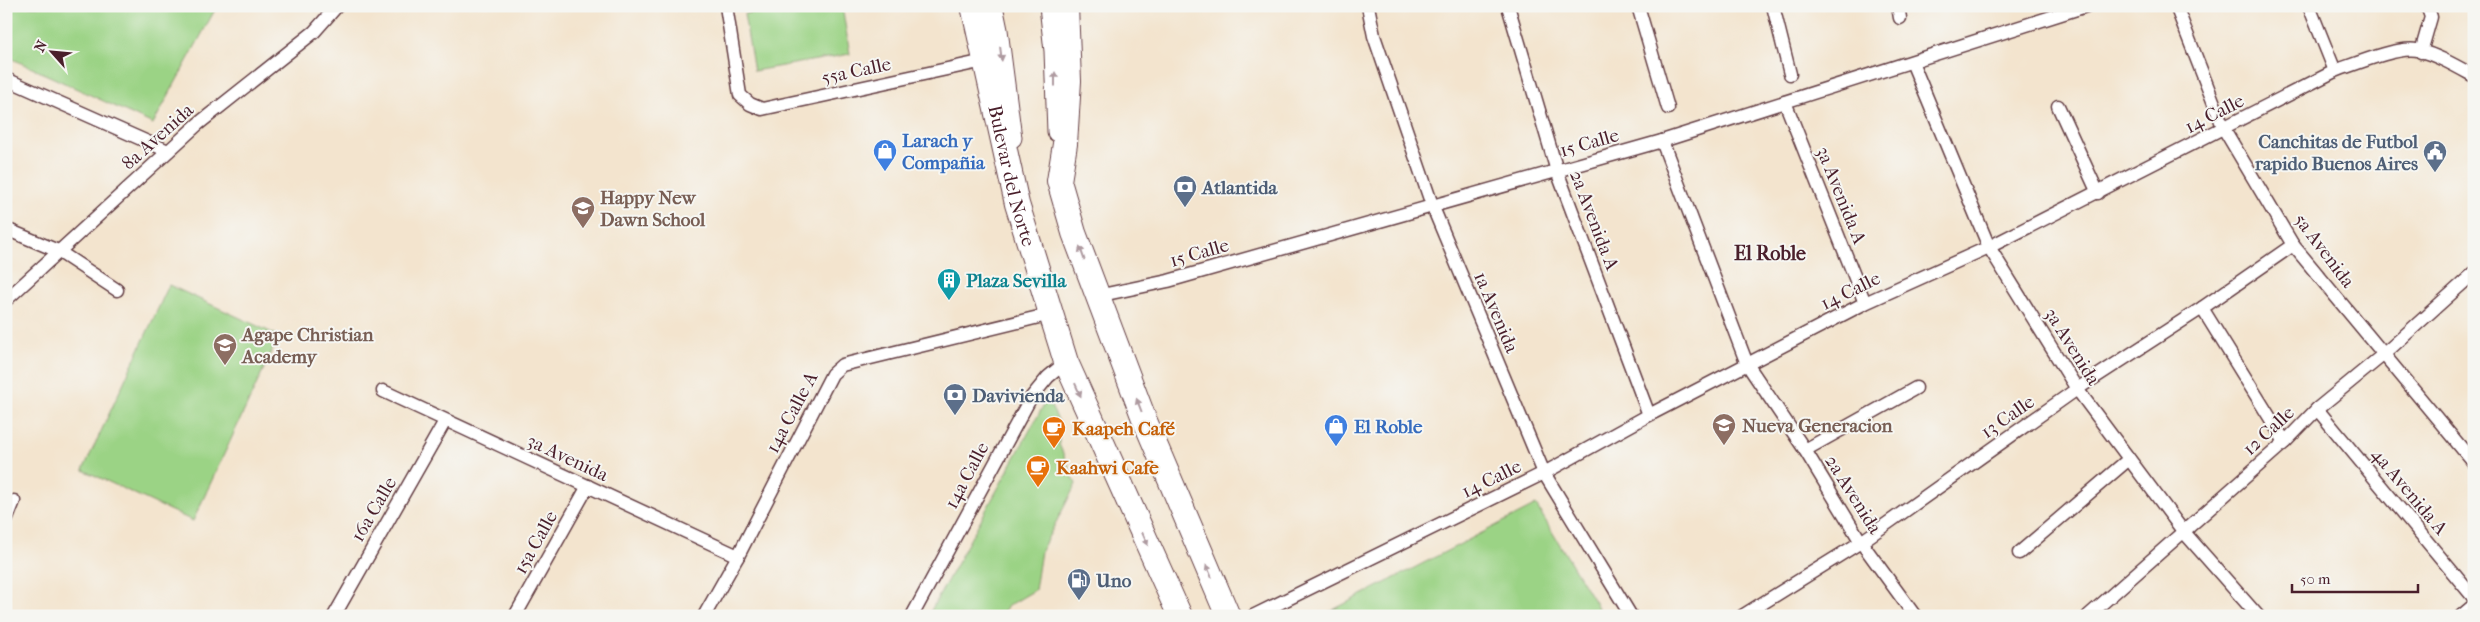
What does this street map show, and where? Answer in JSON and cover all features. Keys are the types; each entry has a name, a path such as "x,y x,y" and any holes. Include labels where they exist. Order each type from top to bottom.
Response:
{"highway":[{"name":"Bulevar del Norte","path":"973,6 1017,204 1066,362 1180,616"},
{"path":"1066,6 1069,81 1066,144 1059,180 1074,233 1145,421 1228,616"},
{"path":"1163,580 1185,616"}],"main road":[{"path":"993,6 1014,150 1017,204"},
{"path":"1048,6 1054,51 1059,180"}],"street":[{"name":"8a Avenida","path":"6,300 198,124 314,32 337,6"},
{"name":"55a Calle","path":"726,6 740,95 750,104 762,110 984,61"},
{"name":"1a Avenida","path":"1368,6 1374,36 1432,205 1544,472 1631,616"},
{"name":"2a Avenida A","path":"1508,6 1557,171 1649,414"},
{"path":"1638,6 1668,108"},
{"path":"1773,6 1790,74"},
{"name":"15 Calle","path":"1097,296 1168,281 1662,141 2086,6"},
{"name":"5a Avenida","path":"2176,6 2224,129 2293,245 2474,463"},
{"path":"2309,6 2335,71"},
{"path":"2421,52 2431,18 2427,6"},
{"name":"14 Calle","path":"1253,616 1544,472 1649,414 1865,303 1989,247 2335,71 2389,53 2416,50 2442,59 2474,76"},
{"name":"3a Avenida","path":"1912,62 1989,247 2076,389 2184,531 2258,616"},
{"path":"6,79 168,151"},
{"name":"3a Avenida A","path":"1785,102 1865,303"},
{"path":"2058,106 2098,193"},
{"name":"2a Avenida","path":"1662,141 1747,364 1805,450 1862,542 1915,616"},
{"path":"6,229 58,251 117,290"},
{"name":"13 Calle","path":"1742,616 1862,542 2076,389 2202,308 2293,245"},
{"name":"12 Calle","path":"2088,616 2284,442 2317,409 2384,354 2474,273"},
{"path":"2202,308 2284,442"},
{"name":"14a Calle A","path":"704,616 738,556 832,374 842,366 1051,314"},
{"name":"14a Calle","path":"912,616 1030,399 1048,376 1066,362"},
{"path":"1805,450 1916,388"},
{"name":"3a Avenida","path":"383,391 738,556"},
{"name":"4a Avenida A","path":"2317,409 2474,598"},
{"name":"16a Calle","path":"334,616 445,421"},
{"path":"2019,553 2129,460"},
{"name":"15a Calle","path":"515,616 588,486"},
{"path":"6,521 14,502"},
{"path":"2461,616 2474,604"}],"green space":[{"path":"6,6 217,6 153,124 6,56"},
{"path":"787,6 842,6 850,54 754,71 744,14"},
{"path":"169,285 279,336 193,521 83,470"},
{"path":"1047,399 1059,422 1059,444 1076,484 1041,551 1035,590 1008,606 999,616 928,616"},
{"path":"1536,505 1603,616 1321,616"}],"place":[{"name":"Larach y Compañia","path":"885,172"},
{"name":"Canchitas de Futbol rapido Buenos Aires","path":"2435,173"},
{"name":"Atlantida","path":"1185,208"},
{"name":"Happy New Dawn School","path":"583,229"},
{"name":"Plaza Sevilla","path":"949,301"},
{"name":"Agape Christian Academy","path":"225,366"},
{"name":"Davivienda","path":"955,416"},
{"name":"Nueva Generacion","path":"1724,446"},
{"name":"El Roble","path":"1336,447"},
{"name":"Kaapeh Café","path":"1054,449"},
{"name":"Kaahwi Cafe","path":"1038,488"},
{"name":"Uno","path":"1079,601"}],"district":[{"name":"El Roble","path":"1770,253"}]}
